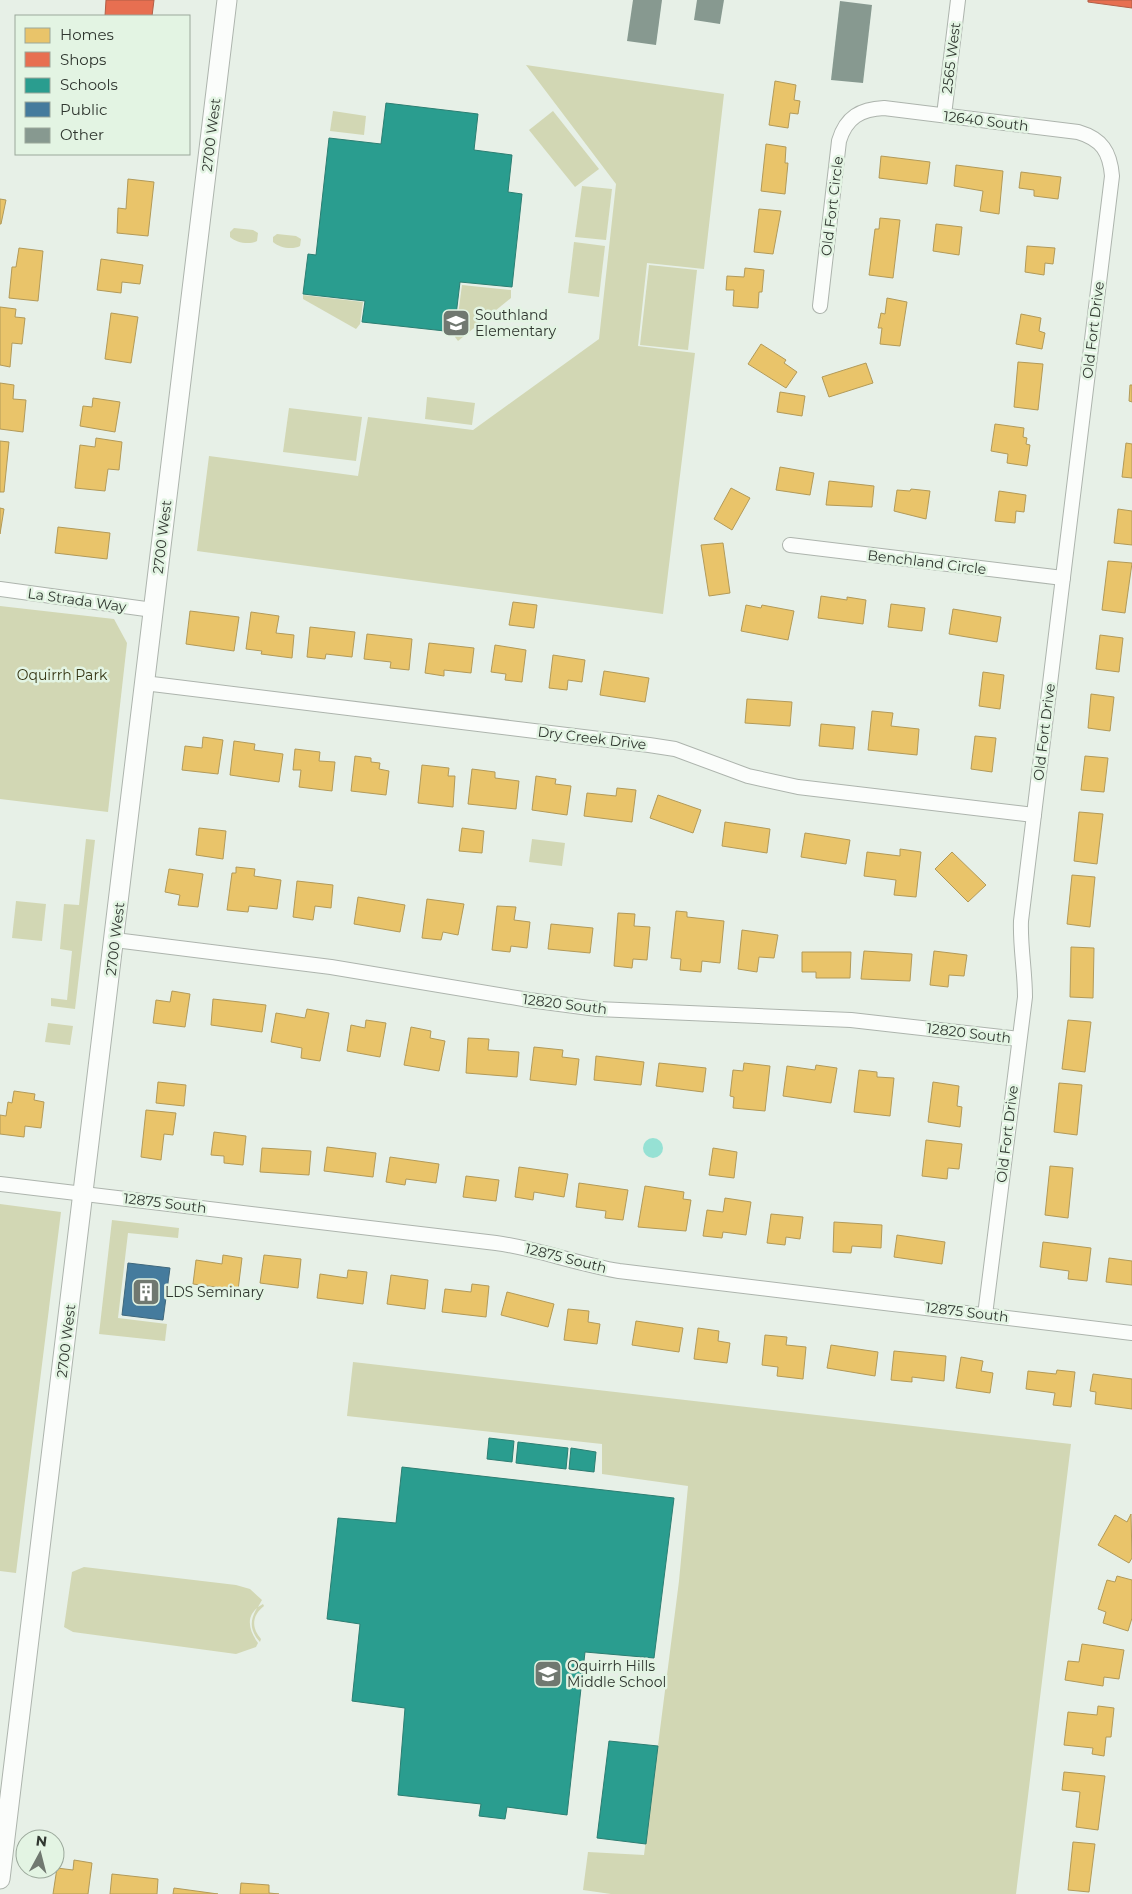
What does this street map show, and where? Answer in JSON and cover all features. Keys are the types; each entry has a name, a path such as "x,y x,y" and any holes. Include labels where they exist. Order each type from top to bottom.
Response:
{"main road":[{"name":"2700 West","path":"0,1878 115,940 144,683 227,0"}],"street":[{"name":"2565 West","path":"944,116 958,0"},
{"name":"12640 South","path":"859,113 884,108 1078,132 1094,138 1107,150"},
{"name":"Old Fort Circle","path":"820,306 840,141 846,124 859,113"},
{"name":"Old Fort Drive","path":"985,1314 1025,996 1025,977 1020,940 1021,921 1112,176 1107,150"},
{"name":"Benchland Circle","path":"790,545 1063,578"},
{"name":"La Strada Way","path":"0,589 154,610"},
{"name":"Dry Creek Drive","path":"144,683 649,745 675,749 748,776 798,787 1034,816"},
{"name":"12820 South","path":"115,940 331,967 519,999 597,1009 851,1020 1019,1039"},
{"name":"12875 South","path":"0,1184 496,1243 539,1250 597,1268 1132,1333"}],"green space":[{"path":"526,65 724,94 704,269 647,263 638,346 695,353 663,614 197,551 209,456 358,476 368,417 473,430 599,339 616,184"},
{"path":"333,111 366,116 364,135 330,131"},
{"path":"553,111 599,169 575,187 529,130"},
{"path":"582,186 612,189 606,240 575,237"},
{"path":"234,228 253,230 258,233 257,241 247,243 233,239 230,237 230,232"},
{"path":"277,234 296,236 301,239 300,246 290,248 279,246 273,242 273,237"},
{"path":"574,242 605,246 599,297 568,293"},
{"path":"649,265 697,270 688,350 640,345"},
{"path":"462,285 511,290 511,298 458,341 455,337"},
{"path":"303,295 363,302 360,324 356,329 303,299"},
{"path":"427,397 475,403 472,425 425,419"},
{"path":"289,408 362,417 356,461 283,452"},
{"name":"Oquirrh Park","path":"0,606 114,619 127,643 108,812 0,799"},
{"path":"86,839 95,840 75,1009 51,1006 51,998 67,1000 72,951 60,949 64,904 79,905"},
{"path":"532,839 565,843 562,866 529,862"},
{"path":"16,901 46,904 42,941 12,938"},
{"path":"48,1023 73,1026 70,1045 45,1042"},
{"path":"0,1204 61,1212 16,1573 0,1571"},
{"path":"112,1220 179,1228 178,1238 128,1233 118,1318 167,1324 165,1341 99,1334"},
{"path":"353,1362 1071,1444 1016,1894 611,1894 583,1890 588,1852 644,1855 679,1581 688,1486 602,1474 602,1444 347,1416"},
{"path":"84,1567 236,1585 250,1589 262,1600 258,1607 263,1604 264,1606 257,1613 254,1622 254,1626 261,1639 260,1642 252,1629 252,1621 257,1608 251,1616 250,1625 258,1643 256,1647 236,1654 73,1632 64,1627 72,1572"}],"water":[{"path":"653,1138 660,1141 663,1148 660,1155 653,1158 646,1155 643,1148 646,1141"}],"building: Homes":[{"path":"775,81 796,85 794,100 800,101 798,114 790,113 788,128 769,125"},
{"path":"766,144 786,147 785,163 788,163 785,194 761,191"},
{"path":"881,156 930,162 927,184 879,178"},
{"path":"956,165 1003,171 999,214 980,211 983,191 954,186"},
{"path":"1021,172 1061,177 1058,199 1034,196 1034,190 1019,188"},
{"path":"128,179 154,182 148,236 117,233 118,208 126,209"},
{"path":"0,199 6,200 1,224 0,224"},
{"path":"759,209 781,211 773,254 754,252"},
{"path":"880,218 900,220 893,278 869,275 875,229 879,229"},
{"path":"936,224 962,227 959,255 933,251"},
{"path":"1027,246 1055,248 1053,264 1045,263 1044,275 1025,272"},
{"path":"19,248 43,251 38,301 9,298 12,267 16,267"},
{"path":"101,259 143,265 140,284 122,282 121,293 97,290"},
{"path":"745,268 764,270 762,292 759,292 758,308 733,306 734,290 726,290 727,276 744,277"},
{"path":"887,298 907,302 900,346 880,344 882,328 878,328 881,313 885,314"},
{"path":"0,307 16,309 15,317 25,318 22,344 12,343 10,367 0,365"},
{"path":"111,313 138,317 131,363 105,359"},
{"path":"1021,314 1041,318 1039,331 1045,333 1042,349 1016,344"},
{"path":"761,344 786,360 784,363 797,372 786,388 748,364"},
{"path":"1018,362 1043,364 1038,410 1014,407"},
{"path":"866,363 873,383 829,397 822,377"},
{"path":"0,383 14,385 13,399 26,400 23,432 0,429"},
{"path":"1130,385 1132,385 1132,402 1129,401"},
{"path":"780,392 805,396 802,416 777,412"},
{"path":"93,398 120,402 115,432 80,426 83,406 92,407"},
{"path":"995,424 1024,428 1023,437 1027,438 1026,444 1030,445 1027,466 1007,463 1008,454 991,451"},
{"path":"96,438 122,442 119,470 108,469 105,491 75,488 80,445 95,447"},
{"path":"0,441 9,442 4,492 0,492"},
{"path":"1126,443 1132,444 1132,478 1122,477"},
{"path":"780,467 814,473 810,495 776,490"},
{"path":"829,481 874,486 872,507 826,505"},
{"path":"731,488 750,498 732,530 714,519"},
{"path":"911,489 930,491 926,519 894,511 897,490 910,491"},
{"path":"999,491 1026,495 1024,512 1016,511 1015,523 995,521"},
{"path":"0,508 4,509 0,534"},
{"path":"1118,509 1132,511 1132,545 1114,543"},
{"path":"58,527 110,533 107,559 55,553"},
{"path":"723,543 730,593 709,596 701,545"},
{"path":"1108,561 1132,563 1125,613 1102,610"},
{"path":"821,596 847,600 847,597 866,600 863,624 818,618"},
{"path":"513,602 537,605 534,628 509,625"},
{"path":"891,604 925,608 922,631 888,627"},
{"path":"746,605 761,608 762,605 794,611 788,640 741,631"},
{"path":"953,609 1001,617 997,642 949,634"},
{"path":"190,611 239,617 234,651 186,644"},
{"path":"251,612 279,616 276,633 294,635 292,658 261,654 262,651 246,649"},
{"path":"310,627 355,632 352,657 326,654 325,659 307,657"},
{"path":"367,634 412,639 409,670 390,668 391,662 364,659"},
{"path":"1100,635 1123,638 1119,672 1096,669"},
{"path":"429,643 474,648 471,673 444,670 444,676 425,673"},
{"path":"495,645 526,650 522,682 505,680 506,674 491,672"},
{"path":"553,655 585,660 582,682 568,680 567,690 549,688"},
{"path":"604,671 649,678 645,702 600,695"},
{"path":"983,672 1004,675 1000,709 979,706"},
{"path":"1091,694 1114,697 1110,731 1088,728"},
{"path":"747,699 792,702 790,726 745,723"},
{"path":"872,711 893,713 891,726 919,729 917,755 868,750"},
{"path":"821,724 855,727 853,749 819,746"},
{"path":"975,736 996,738 992,772 971,769"},
{"path":"203,737 223,740 218,774 182,770 185,746 202,748"},
{"path":"234,741 255,744 254,750 283,754 279,782 230,775"},
{"path":"295,749 320,752 319,761 335,762 332,791 299,787 301,770 293,770"},
{"path":"355,756 371,758 371,762 380,763 379,769 389,771 386,795 351,791"},
{"path":"1085,756 1108,758 1104,792 1081,790"},
{"path":"422,765 449,768 448,776 455,776 453,807 418,803"},
{"path":"472,769 495,772 495,778 519,781 516,809 468,804"},
{"path":"536,776 556,779 555,784 571,786 567,815 532,810"},
{"path":"617,788 636,790 632,822 584,816 587,793 616,796"},
{"path":"658,795 701,810 693,833 650,818"},
{"path":"1079,812 1103,814 1097,864 1074,861"},
{"path":"725,822 770,829 767,853 722,846"},
{"path":"199,828 226,831 223,859 196,855"},
{"path":"462,828 484,831 482,853 459,851"},
{"path":"805,833 850,840 846,864 801,857"},
{"path":"900,849 921,852 916,897 894,895 896,880 864,876 867,852 900,856"},
{"path":"952,852 986,885 968,902 935,869"},
{"path":"236,867 255,869 254,876 281,880 277,909 249,906 248,912 227,910 232,873 236,873"},
{"path":"169,869 203,874 198,907 178,905 180,895 165,892"},
{"path":"1072,875 1095,877 1090,927 1067,924"},
{"path":"297,881 333,885 331,908 315,906 313,920 293,917"},
{"path":"358,897 405,905 400,932 354,924"},
{"path":"427,899 464,904 458,935 443,932 441,940 422,938"},
{"path":"497,906 516,907 514,920 530,922 527,948 511,946 510,952 492,950"},
{"path":"676,911 687,912 687,917 724,921 720,963 702,961 701,972 680,970 681,959 671,958"},
{"path":"618,913 635,914 634,926 650,927 647,960 633,959 632,968 614,966"},
{"path":"551,924 593,928 590,953 548,949"},
{"path":"742,930 778,935 774,958 759,957 757,972 738,969"},
{"path":"1071,947 1094,948 1093,998 1070,997"},
{"path":"864,951 912,954 910,981 861,979"},
{"path":"934,951 967,955 964,976 949,975 948,987 930,985"},
{"path":"802,952 851,952 850,978 816,978 816,972 802,972"},
{"path":"172,991 190,994 185,1027 153,1023 156,1000 170,1002"},
{"path":"213,999 266,1005 262,1032 211,1025"},
{"path":"307,1009 329,1013 320,1061 301,1058 302,1048 271,1042 276,1013 305,1018"},
{"path":"366,1020 386,1023 380,1057 347,1051 351,1025 365,1028"},
{"path":"1068,1020 1091,1022 1085,1072 1062,1069"},
{"path":"411,1027 431,1031 430,1038 445,1041 439,1071 404,1065"},
{"path":"468,1038 489,1039 488,1050 519,1052 517,1077 466,1073"},
{"path":"534,1047 563,1050 562,1057 579,1059 576,1085 530,1080"},
{"path":"596,1056 644,1062 641,1085 594,1080"},
{"path":"659,1063 706,1068 703,1092 656,1086"},
{"path":"744,1063 770,1066 765,1111 733,1108 734,1097 730,1096 733,1070 743,1071"},
{"path":"816,1065 837,1068 831,1103 783,1096 787,1066 815,1070"},
{"path":"859,1070 877,1072 877,1077 894,1078 890,1116 854,1112"},
{"path":"158,1082 186,1085 184,1106 156,1103"},
{"path":"933,1082 959,1086 957,1106 962,1107 960,1127 928,1122"},
{"path":"1059,1083 1082,1085 1077,1135 1054,1132"},
{"path":"14,1091 35,1094 34,1100 44,1102 41,1128 25,1126 24,1137 0,1134 0,1115 6,1116 8,1102 12,1103"},
{"path":"146,1110 176,1113 173,1135 164,1134 161,1160 141,1157"},
{"path":"214,1132 246,1136 243,1165 224,1163 224,1156 211,1155"},
{"path":"926,1140 962,1144 959,1169 948,1168 947,1179 922,1176"},
{"path":"327,1147 376,1153 373,1177 324,1171"},
{"path":"262,1148 311,1151 309,1175 260,1172"},
{"path":"713,1148 737,1152 734,1178 709,1175"},
{"path":"390,1157 439,1164 436,1183 406,1179 405,1185 386,1182"},
{"path":"1050,1166 1073,1168 1068,1218 1045,1215"},
{"path":"519,1167 568,1174 564,1197 534,1192 533,1200 515,1197"},
{"path":"466,1176 499,1180 496,1201 463,1197"},
{"path":"579,1183 628,1190 623,1220 605,1218 606,1211 576,1207"},
{"path":"645,1186 684,1192 683,1199 691,1200 686,1231 638,1227"},
{"path":"725,1198 751,1202 746,1235 723,1232 722,1238 703,1236 707,1210 723,1212"},
{"path":"771,1214 803,1217 800,1239 786,1237 785,1245 767,1243"},
{"path":"834,1222 882,1225 881,1248 852,1246 851,1253 833,1252"},
{"path":"897,1235 945,1242 942,1264 894,1257"},
{"path":"1043,1242 1091,1248 1087,1281 1068,1279 1069,1271 1040,1267"},
{"path":"223,1255 242,1258 238,1290 193,1284 196,1260 222,1264"},
{"path":"264,1255 301,1259 298,1288 260,1283"},
{"path":"1109,1258 1132,1261 1132,1285 1106,1282"},
{"path":"348,1270 367,1272 363,1304 317,1298 320,1274 347,1278"},
{"path":"391,1275 428,1280 425,1309 387,1304"},
{"path":"472,1284 489,1286 486,1317 442,1312 445,1289 471,1292"},
{"path":"507,1292 554,1304 548,1327 501,1315"},
{"path":"568,1309 589,1311 588,1322 600,1324 597,1344 564,1340"},
{"path":"636,1321 683,1328 679,1352 632,1345"},
{"path":"698,1328 719,1331 718,1341 730,1343 727,1363 694,1359"},
{"path":"765,1335 787,1337 786,1345 806,1347 803,1379 777,1376 778,1367 762,1365"},
{"path":"831,1345 878,1352 875,1376 827,1368"},
{"path":"894,1351 946,1356 944,1381 912,1377 912,1382 891,1380"},
{"path":"961,1357 983,1361 981,1371 993,1373 990,1393 956,1388"},
{"path":"1057,1370 1075,1372 1071,1407 1053,1405 1055,1393 1026,1389 1028,1371 1056,1374"},
{"path":"1093,1374 1132,1379 1132,1409 1095,1404 1096,1392 1090,1391"},
{"path":"1131,1514 1132,1558 1129,1563 1098,1545 1115,1515 1127,1522"},
{"path":"1117,1576 1132,1580 1132,1618 1128,1631 1103,1623 1106,1612 1098,1609 1107,1580 1115,1582"},
{"path":"1082,1644 1124,1650 1119,1679 1104,1677 1103,1686 1065,1680 1068,1661 1079,1662"},
{"path":"1098,1706 1114,1708 1111,1737 1106,1737 1104,1756 1092,1754 1093,1748 1064,1745 1068,1712 1097,1715"},
{"path":"1064,1772 1105,1776 1098,1830 1076,1827 1080,1792 1062,1790"},
{"path":"1073,1842 1095,1844 1089,1892 1068,1890"},
{"path":"74,1860 92,1863 88,1894 53,1894 55,1879 65,1879 65,1869 73,1870"},
{"path":"112,1874 158,1879 157,1894 110,1894"},
{"path":"241,1883 269,1885 269,1893 279,1894 240,1894"},
{"path":"174,1888 218,1894 173,1894"}],"building: Shops":[{"path":"106,0 154,0 152,15 105,15"},
{"path":"1088,0 1132,0 1132,8 1088,2"}],"building: Schools":[{"path":"386,103 478,114 474,150 512,155 508,192 522,194 512,287 460,282 454,332 362,322 365,301 303,294 308,254 316,255 329,138 381,144"},
{"path":"489,1438 514,1441 512,1462 487,1459"},
{"path":"518,1442 568,1448 566,1469 516,1463"},
{"path":"571,1448 596,1452 594,1472 569,1469"},
{"path":"402,1467 674,1498 654,1658 585,1652 567,1815 507,1807 505,1819 479,1816 481,1804 398,1795 405,1708 352,1701 360,1624 327,1619 338,1518 396,1523"},
{"path":"609,1741 658,1746 646,1844 597,1838"}],"building: Public":[{"name":"LDS Seminary","path":"128,1263 170,1268 163,1320 122,1315"}],"building: Other":[{"path":"633,0 662,0 656,45 627,41"},
{"path":"697,0 724,0 720,24 694,20"},
{"path":"840,1 872,5 863,83 831,80"}],"place":[{"name":"Southland Elementary","path":"456,323"},
{"name":"LDS Seminary","path":"146,1292"},
{"name":"Oquirrh Hills Middle School","path":"548,1674"}]}
